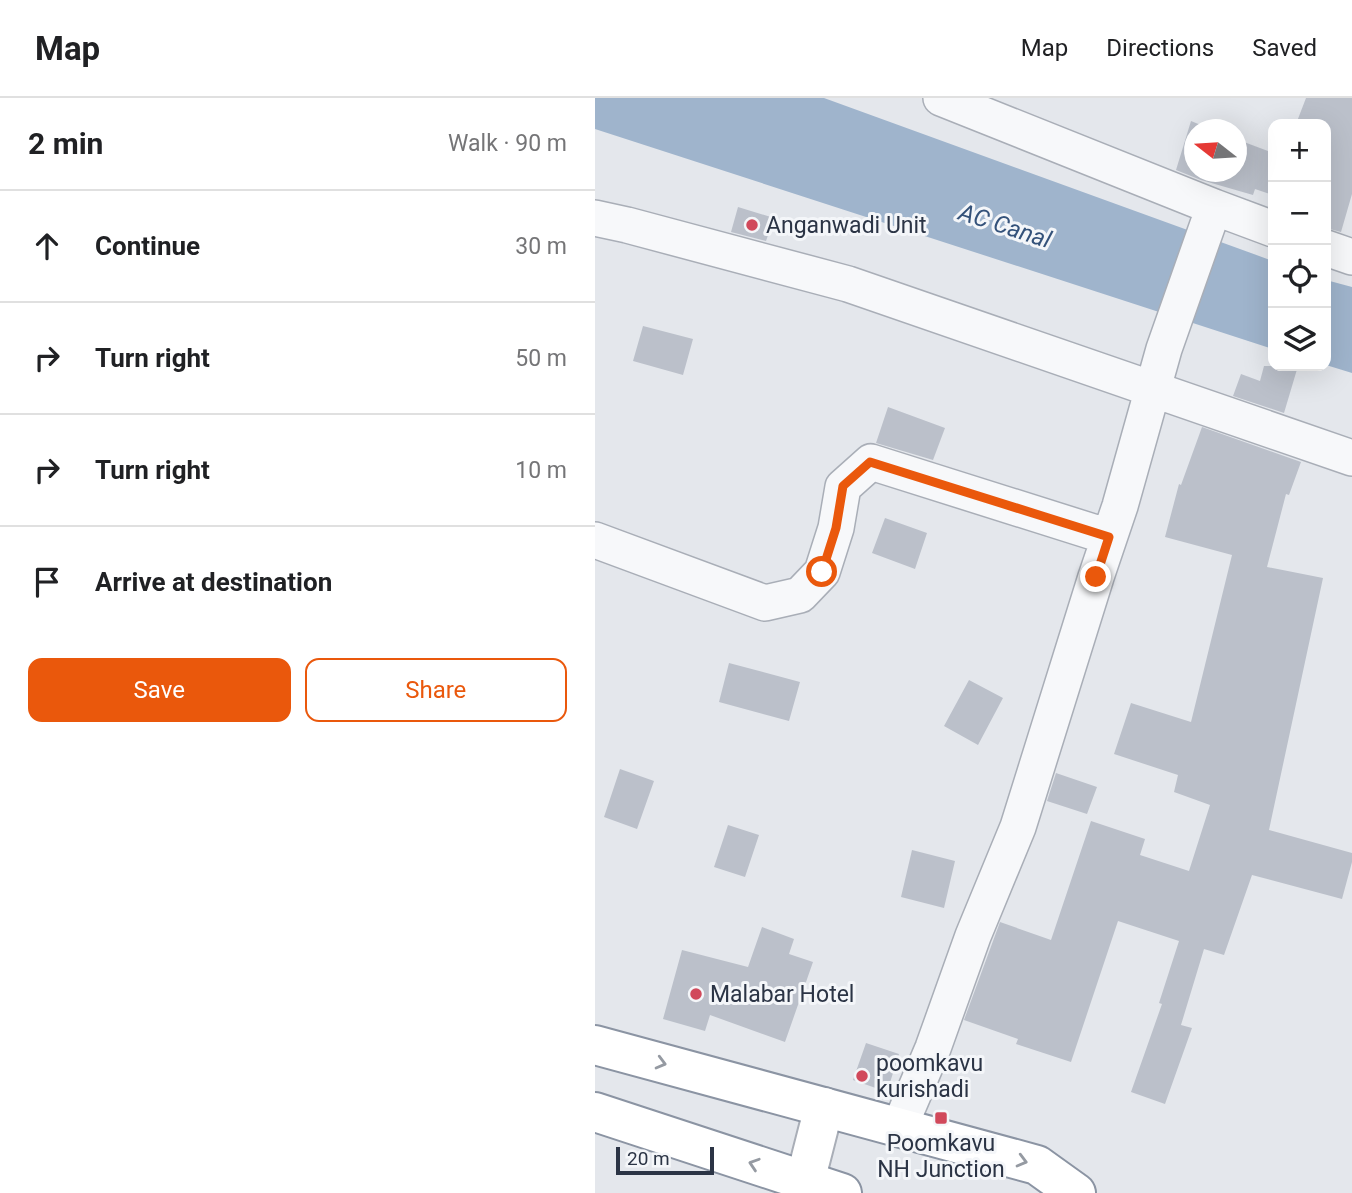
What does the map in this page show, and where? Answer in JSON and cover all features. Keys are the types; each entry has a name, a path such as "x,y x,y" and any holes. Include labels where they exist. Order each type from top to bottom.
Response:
{"main road":[{"path":"595,1045 1037,1165 1076,1193"},
{"path":"803,1187 824,1107"},
{"path":"595,1112 803,1187 842,1193"}],"street":[{"path":"941,98 1211,216 1268,228"},
{"path":"899,1128 933,1048 973,936 1018,827 1120,506 1151,388 1211,216"},
{"path":"595,218 848,284 1352,458"},
{"path":"1331,249 1352,257"},
{"path":"595,540 765,603 800,595 822,572 836,528 843,486 870,462 1109,537"}],"water":[{"name":"AC Canal","path":"595,98 824,98 1268,259 1268,347 595,129"},
{"path":"1331,281 1352,287 1352,373 1331,367"}],"building":[{"path":"1306,98 1352,98 1352,194 1341,232 1331,229 1331,119 1298,119"},
{"path":"1247,143 1268,151 1268,193 1255,189 1253,195 1208,182 1247,182"},
{"path":"1184,144 1184,173 1176,170"},
{"name":"Anganwadi Unit","path":"738,207 774,218 766,241 731,232"},
{"path":"643,326 693,339 683,375 633,361"},
{"path":"1264,366 1268,366 1268,371 1297,371 1284,413 1233,396 1241,374 1260,381"},
{"path":"888,407 945,428 933,460 876,443"},
{"path":"1202,427 1301,462 1289,495 1286,494 1267,567 1323,578 1269,830 1352,853 1352,862 1342,899 1252,875 1224,955 1204,949 1181,1025 1192,1028 1165,1104 1131,1092 1162,1004 1159,1003 1179,941 1118,921 1071,1062 1016,1044 1018,1039 964,1020 1000,922 1051,940 1091,821 1145,839 1140,855 1189,871 1210,805 1174,792 1178,775 1114,754 1131,703 1191,722 1232,555 1165,537 1179,484 1181,485"},
{"path":"885,518 927,533 915,569 872,553"},
{"path":"729,663 800,682 789,721 719,702"},
{"path":"969,680 1003,698 978,745 944,726"},
{"path":"620,769 654,781 637,829 604,817"},
{"path":"1056,773 1097,787 1087,814 1047,801"},
{"path":"728,825 759,835 745,877 714,867"},
{"path":"912,850 955,861 944,908 901,897"},
{"path":"762,927 794,939 789,954 813,962 785,1042 710,1015 705,1031 663,1019 682,950 748,967"},
{"path":"866,1043 899,1054 887,1092 853,1080"}],"place":[{"name":"Anganwadi Unit","path":"752,225"},
{"name":"Malabar Hotel","path":"696,994"},
{"name":"poomkavu kurishadi","path":"862,1076"},
{"name":"Poomkavu NH Junction","path":"941,1118"}],"route":[{"path":"822,572 836,528 843,486 870,462 1109,537 1096,577"}]}
